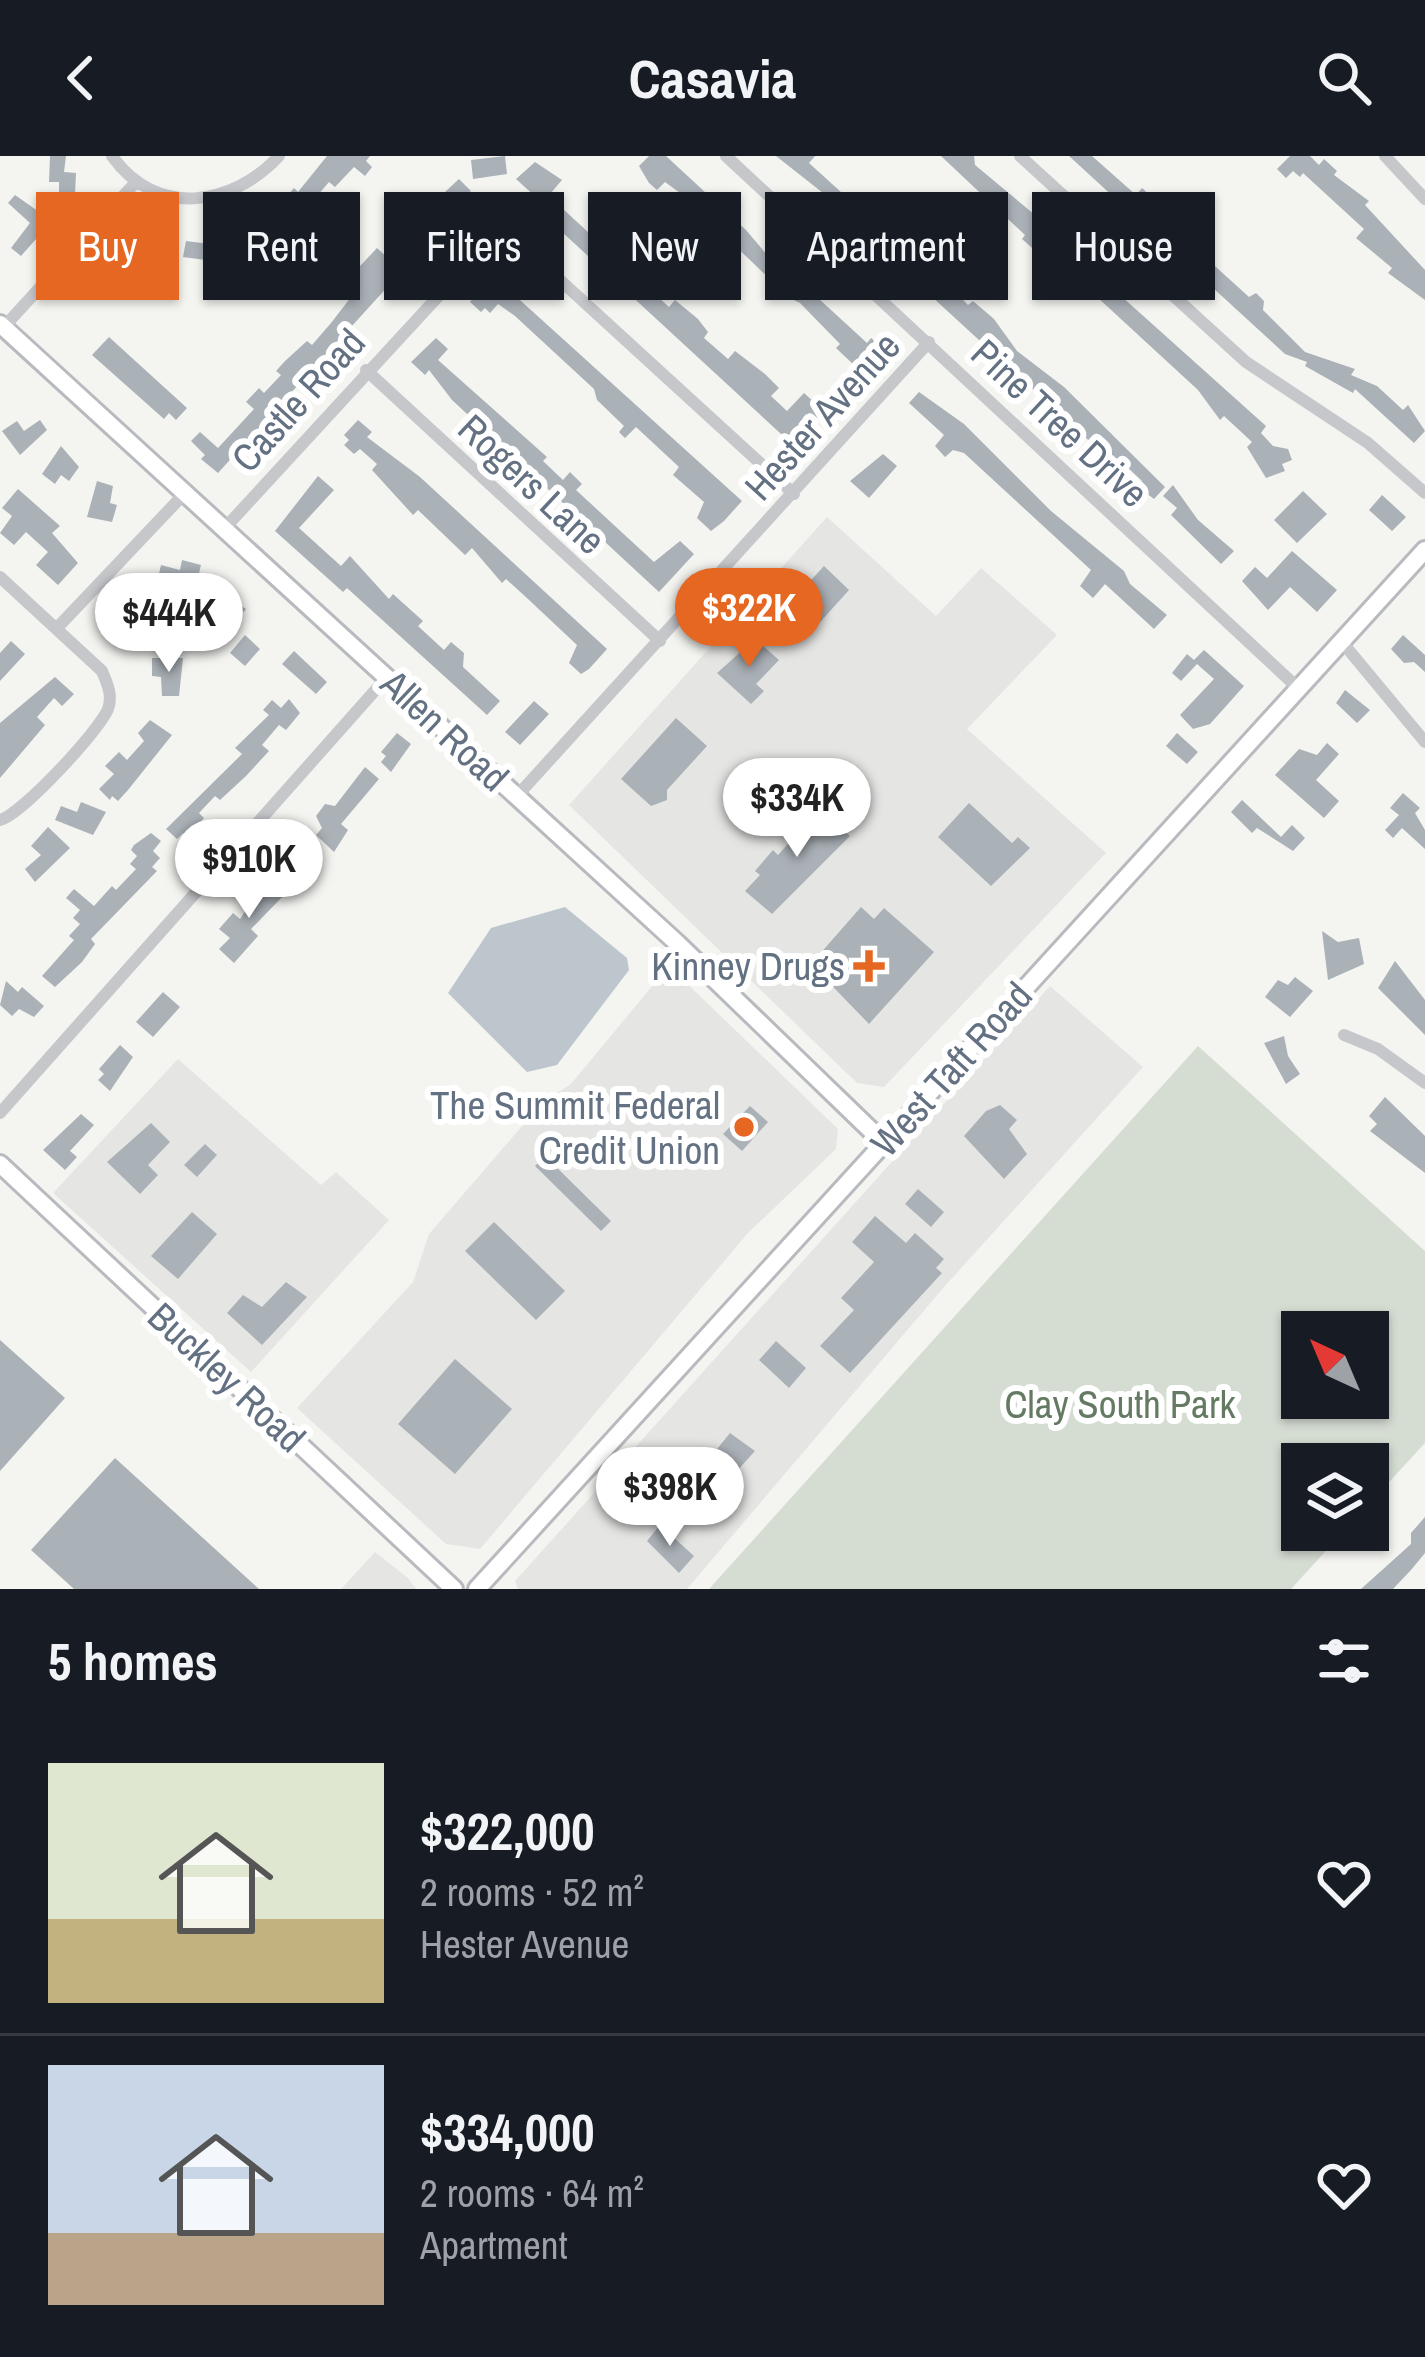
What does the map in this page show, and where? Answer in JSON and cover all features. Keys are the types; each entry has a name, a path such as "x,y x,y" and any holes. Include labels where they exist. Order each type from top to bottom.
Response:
{"street":[{"path":"112,156 135,183 178,198 209,200 242,189 280,156"},
{"name":"Pine Tree Drive","path":"726,156 1298,688"},
{"path":"1020,156 1246,362 1368,442 1425,493"},
{"path":"1384,156 1425,199"},
{"path":"2,325 135,183"},
{"name":"Castle Road","path":"224,529 478,247 507,239 526,249 794,494"},
{"name":"Allen Road","path":"2,325 517,796 884,1143"},
{"name":"Hester Avenue","path":"517,796 929,342"},
{"name":"Rogers Lane","path":"366,370 660,640"},
{"path":"57,628 185,493"},
{"name":"West Taft Road","path":"477,1589 1425,550"},
{"path":"0,577 102,671 111,692 108,709 18,812 0,820"},
{"path":"1342,642 1425,742"},
{"path":"0,1112 387,677"},
{"path":"1344,1035 1378,1049 1425,1083"},
{"name":"Buckley Road","path":"0,1164 454,1589"}],"shaded area":[{"path":"827,517 936,616 981,568 1057,635 967,729 1106,853 884,1087 857,1083 569,805"},
{"path":"565,907 627,958 629,970 557,1065 527,1072 448,993 491,928"},
{"path":"675,972 838,1129 836,1149 748,1233 480,1549 446,1544 297,1408 413,1282 429,1234 542,1103 571,1084 658,979"},
{"path":"1050,986 1143,1067 944,1287 687,1589 518,1589 515,1581"},
{"path":"178,1059 321,1185 336,1172 389,1220 251,1372 53,1193"},
{"path":"375,1552 408,1578 416,1589 341,1589"}],"green space":[{"name":"Clay South Park","path":"1198,1046 1425,1251 1425,1443 1389,1482 1389,1443 1281,1443 1281,1551 1326,1551 1291,1589 709,1589"}],"building":[{"path":"50,156 66,156 64,172 76,173 75,192 59,192 59,182 49,182"},
{"path":"327,156 370,156 366,161 372,167 365,176 354,167 335,187 329,182 320,192 298,192"},
{"path":"505,156 507,174 473,179 471,160"},
{"path":"649,156 666,156 705,192 679,192 665,182 657,190 639,166"},
{"path":"776,156 815,156 809,163 841,192 822,192"},
{"path":"941,156 974,156 975,165 1007,192 979,192"},
{"path":"1069,156 1092,156 1133,192 1108,192"},
{"path":"1290,156 1310,156 1319,165 1324,159 1337,171 1334,175 1369,201 1365,205 1425,270 1425,300 1388,273 1392,268 1356,238 1364,229 1303,173 1300,177 1293,171 1286,178 1277,169"},
{"path":"535,162 562,180 552,192 530,192 516,179"},
{"path":"459,179 471,191 470,192 445,192"},
{"path":"1008,192 1032,212 1032,248 1022,239 1025,235 1008,219"},
{"path":"15,195 36,210 36,239 21,256 11,248 30,223 8,203"},
{"path":"564,210 588,232 588,256 564,234"},
{"path":"741,225 765,253 765,274 741,251"},
{"path":"186,241 203,243 203,260 183,257"},
{"path":"377,248 384,254 384,291 218,473 201,459 205,455 191,441 200,432 218,448 254,409 246,402 259,388 264,393 281,375 276,371 285,361 307,341 312,345 349,300 360,300 360,266"},
{"path":"1215,266 1249,297 1256,293 1264,301 1263,310 1305,352 1355,369 1351,375 1377,386 1403,410 1408,405 1425,431 1414,443 1355,389 1353,393 1305,366 1307,362 1285,354 1215,290"},
{"path":"520,300 742,501 711,531 697,518 704,502 673,475 679,467 636,427 625,438 619,432 624,426 597,400 594,389 515,316 498,304 490,313 470,302"},
{"path":"636,300 661,300 669,307 675,300 698,319 708,332 704,338 728,359 735,351 765,374 779,388 771,396 787,411 804,393 824,411 793,445"},
{"path":"794,300 820,300 867,343 871,338 882,347 877,352 883,357 844,401 832,390 855,366"},
{"path":"935,300 963,300 968,305 973,301 994,319 1017,351 1064,387 1165,487 1154,499 1138,486 1142,481 1125,465 1121,470"},
{"path":"1100,300 1125,300 1266,426 1261,433 1273,446 1288,449 1292,460 1282,464 1285,471 1266,478 1247,447 1252,442 1224,416 1220,420 1198,390"},
{"path":"109,337 187,408 176,420 169,413 164,419 92,355"},
{"path":"436,338 448,349 438,360 547,457 543,461 563,480 570,472 582,484 576,490 654,562 680,541 694,554 659,592 452,400 429,370 425,375 411,362"},
{"path":"919,392 964,424 1051,511 1124,571 1130,584 1167,615 1154,629 1105,584 1093,598 1080,586 1091,570 964,453 953,450 945,457 935,446 944,435 909,403"},
{"path":"40,420 47,430 20,455 2,431 17,421 24,431"},
{"path":"358,420 372,432 367,437 420,477 607,649 589,669 581,674 569,663 577,645 528,599 506,579 502,583 472,548 465,555 418,510 413,515 372,470 377,464 360,449 354,454 344,445 349,440 344,435"},
{"path":"61,446 79,467 69,481 61,475 55,484 42,474"},
{"path":"883,454 897,466 869,498 850,481"},
{"path":"318,476 334,490 299,528 341,566 350,556 389,599 393,594 423,621 418,626 444,650 451,642 464,653 463,667 500,701 487,715 347,588 343,592 275,531"},
{"path":"97,481 113,486 110,503 117,505 112,522 87,517"},
{"path":"1173,485 1198,520 1234,551 1221,564 1171,515 1177,508 1163,496"},
{"path":"18,489 60,526 52,533 78,563 58,585 36,565 48,552 26,532 14,545 0,533 12,516 2,508"},
{"path":"1303,491 1327,514 1297,543 1274,520"},
{"path":"1382,495 1406,517 1392,531 1369,510"},
{"path":"1292,551 1337,590 1317,612 1290,587 1268,610 1242,581 1255,567 1267,578"},
{"path":"182,560 201,565 194,594 157,582 161,565 180,570"},
{"path":"824,566 849,590 804,640 778,616"},
{"path":"145,581 152,585 143,605 157,613 137,647 123,639 130,627 122,619"},
{"path":"223,596 246,609 230,628 210,610"},
{"path":"245,635 260,649 245,666 230,653"},
{"path":"1403,635 1425,655 1425,672 1414,662 1404,663 1391,649"},
{"path":"755,639 779,660 756,684 764,691 751,704 717,673"},
{"path":"11,641 25,654 0,681 0,653"},
{"path":"1204,650 1244,686 1210,724 1193,729 1180,715 1214,679 1197,664 1181,681 1172,673 1187,654 1194,660"},
{"path":"294,651 327,682 316,694 282,664"},
{"path":"152,658 183,658 179,696 162,696 161,677 152,676"},
{"path":"55,677 74,694 62,706 54,698 37,717 45,725 0,778 0,723"},
{"path":"1345,690 1370,710 1357,723 1336,703"},
{"path":"289,699 300,713 286,730 279,725 262,745 269,751 220,800 215,796 199,813 204,818 187,836 183,833 177,839 166,829 242,754 235,748 269,715 263,710 272,700 281,708"},
{"path":"534,701 549,714 520,745 505,732"},
{"path":"676,718 707,746 667,790 667,800 651,806 621,779"},
{"path":"150,720 172,735 118,801 112,796 110,800 99,789 114,774 105,766 119,752 127,760 144,741 138,733"},
{"path":"397,733 411,744 391,772 381,762 386,756 381,752"},
{"path":"1177,733 1198,752 1187,764 1166,746"},
{"path":"1327,743 1339,754 1316,780 1339,801 1324,818 1275,775 1299,749 1317,755"},
{"path":"365,767 379,779 341,824 348,830 334,852 316,835 322,828 316,816 325,804 335,806"},
{"path":"1403,793 1420,808 1415,813 1425,830 1425,849 1402,828 1393,838 1385,830 1399,815 1390,808"},
{"path":"1242,800 1281,837 1292,825 1305,838 1293,851 1257,828 1252,833 1231,812"},
{"path":"81,802 106,812 93,835 55,820 61,806 77,812"},
{"path":"969,803 1012,843 1018,837 1030,848 991,886 938,837"},
{"path":"815,804 850,836 772,914 745,891 773,850 778,855 806,824 802,820"},
{"path":"48,827 70,848 35,882 25,869 41,855 31,846"},
{"path":"151,833 161,841 153,851 160,858 152,867 157,871 91,939 95,944 82,962 55,987 42,976 74,940 69,936 80,924 73,918 80,910 66,898 74,889 94,906 112,886 116,890 136,869 130,864 137,856 131,850 134,845"},
{"path":"268,877 286,893 251,929 258,936 234,963 219,949 230,938 219,929 233,913 240,919"},
{"path":"861,907 874,919 884,908 934,952 869,1024 811,964"},
{"path":"1322,931 1338,942 1359,938 1364,964 1328,980"},
{"path":"1395,961 1425,1000 1425,1035 1378,988"},
{"path":"1295,977 1313,991 1290,1017 1265,997 1278,980 1288,985"},
{"path":"6,981 18,992 22,987 44,1006 34,1017 19,1009 12,1016 0,1005"},
{"path":"163,992 180,1007 153,1037 136,1022"},
{"path":"1284,1036 1288,1056 1300,1074 1286,1084 1264,1043"},
{"path":"120,1045 133,1057 110,1091 98,1080 104,1074 99,1069"},
{"path":"1385,1097 1425,1136 1425,1173 1370,1131 1377,1124 1369,1116"},
{"path":"1000,1105 1017,1120 1009,1129 1027,1154 1004,1179 964,1136 986,1111"},
{"path":"750,1106 768,1122 742,1151 723,1134"},
{"path":"81,1114 94,1125 70,1151 77,1157 65,1170 43,1150"},
{"path":"151,1123 170,1142 148,1165 158,1175 140,1194 107,1162"},
{"path":"205,1144 217,1155 197,1177 184,1165"},
{"path":"545,1156 611,1221 601,1231 535,1166"},
{"path":"918,1189 944,1212 931,1227 905,1204"},
{"path":"192,1212 217,1234 178,1279 151,1256"},
{"path":"875,1216 906,1243 915,1233 944,1259 936,1268 942,1273 850,1373 820,1346 854,1310 841,1298 874,1262 852,1242"},
{"path":"494,1222 565,1291 536,1320 465,1251"},
{"path":"286,1282 307,1297 262,1345 227,1313 243,1295 262,1307"},
{"path":"0,1340 65,1398 0,1471"},
{"path":"776,1341 806,1368 789,1388 759,1360"},
{"path":"455,1359 512,1409 455,1474 398,1424"},
{"path":"730,1433 755,1451 717,1493 697,1474"},
{"path":"115,1458 259,1589 74,1589 31,1550"},
{"path":"1425,1517 1425,1553 1411,1570 1393,1589 1361,1589 1411,1544 1411,1533"},
{"path":"660,1525 694,1556 679,1573 647,1541"}],"place":[{"name":"Kinney Drugs","path":"869,966"},
{"name":"The Summit Federal Credit Union","path":"744,1127"}]}
